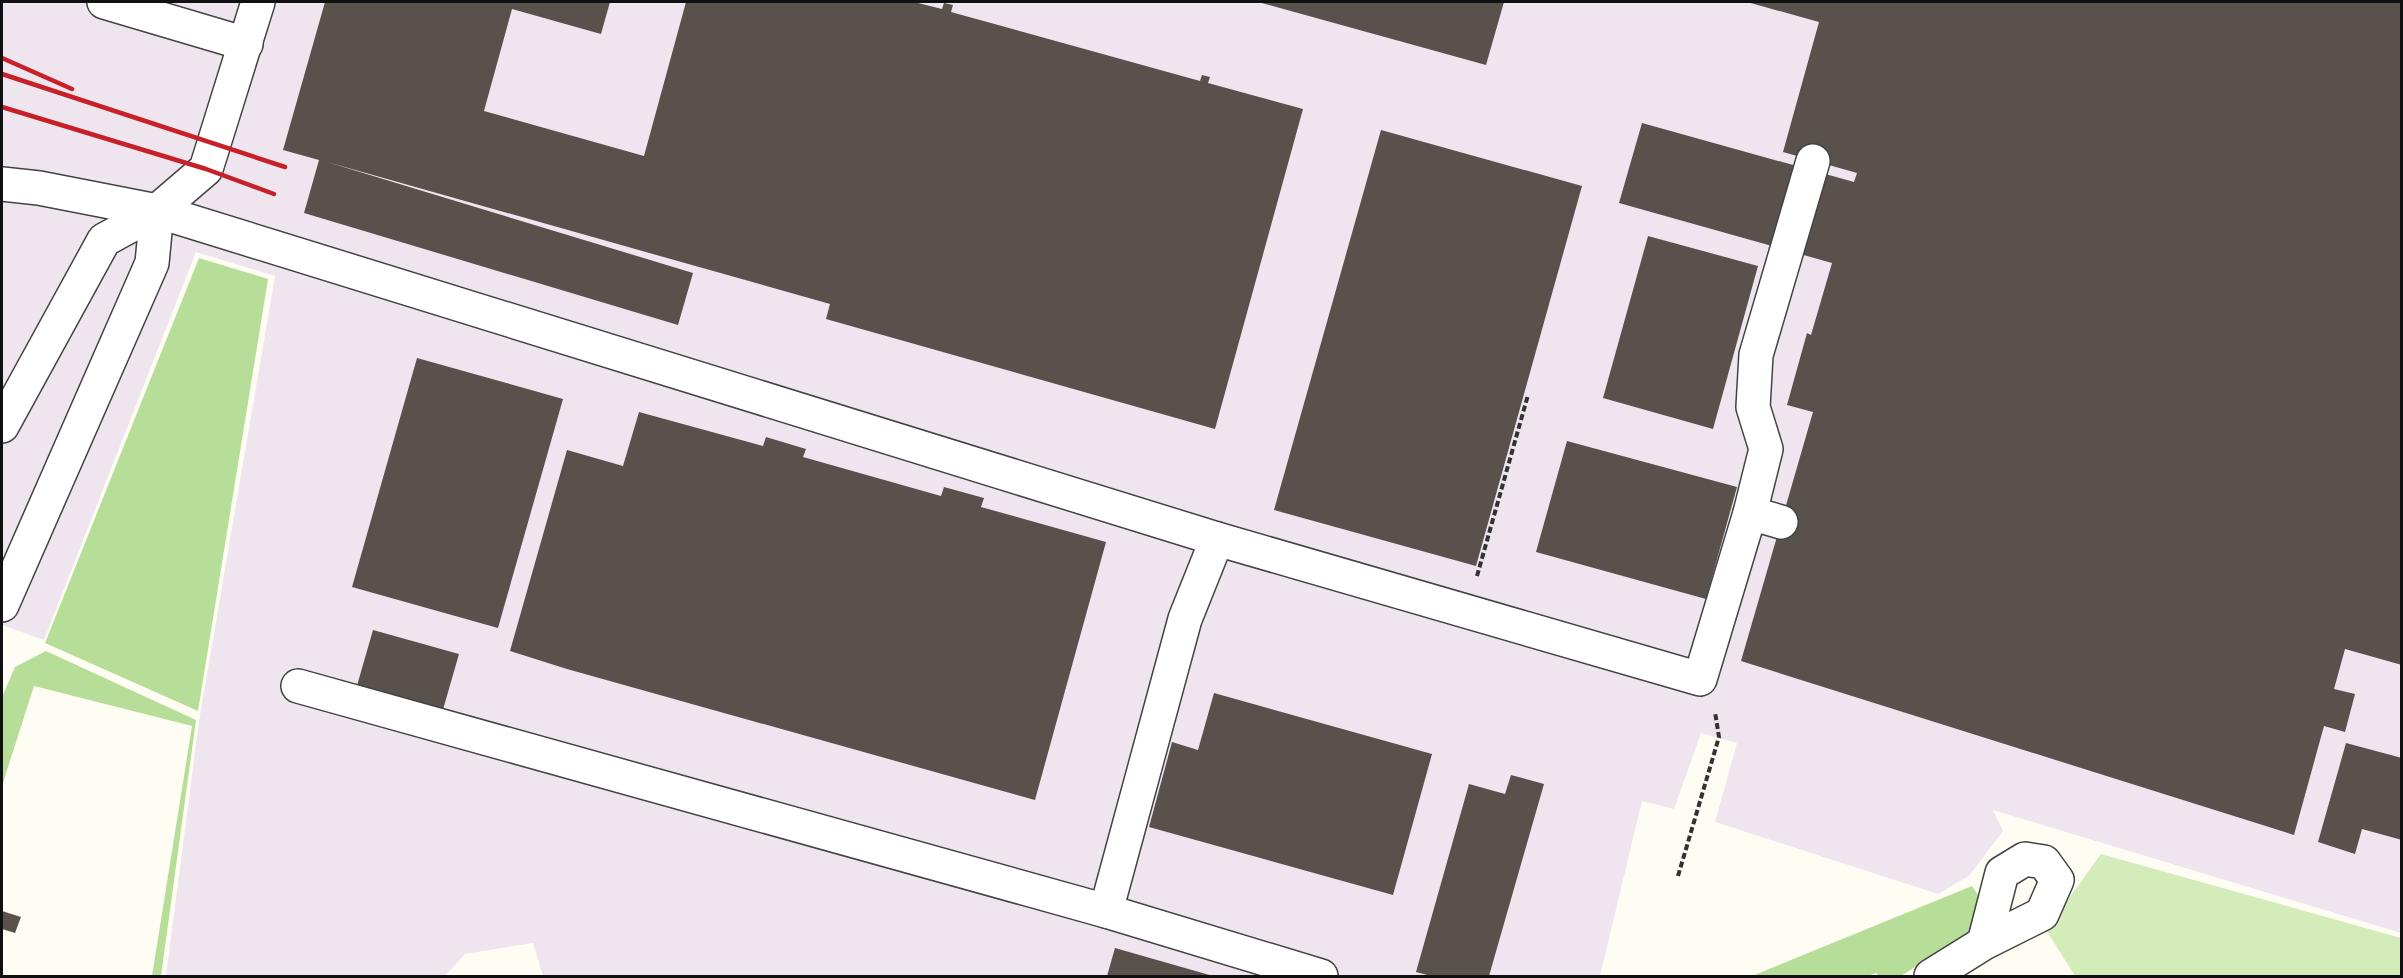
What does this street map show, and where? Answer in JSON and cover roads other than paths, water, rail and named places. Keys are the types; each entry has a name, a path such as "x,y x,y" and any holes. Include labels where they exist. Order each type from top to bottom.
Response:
{"lane":[{"path":"104,2 246,44"},
{"path":"2,426 104,240 157,212 206,169 258,2"},
{"path":"2,184 39,188 157,212 1217,539 1700,679 1750,513 1766,448 1753,407 1756,355 1813,161"},
{"path":"2,605 152,264 157,212"},
{"path":"1750,513 1781,522"},
{"path":"1106,911 1185,619 1217,539"},
{"path":"298,686 1106,911 1321,976"},
{"path":"1931,976 1984,943"}],"railway":[{"path":"2,58 72,89"},
{"path":"2,74 285,167"},
{"path":"2,107 206,169 274,194"}]}
